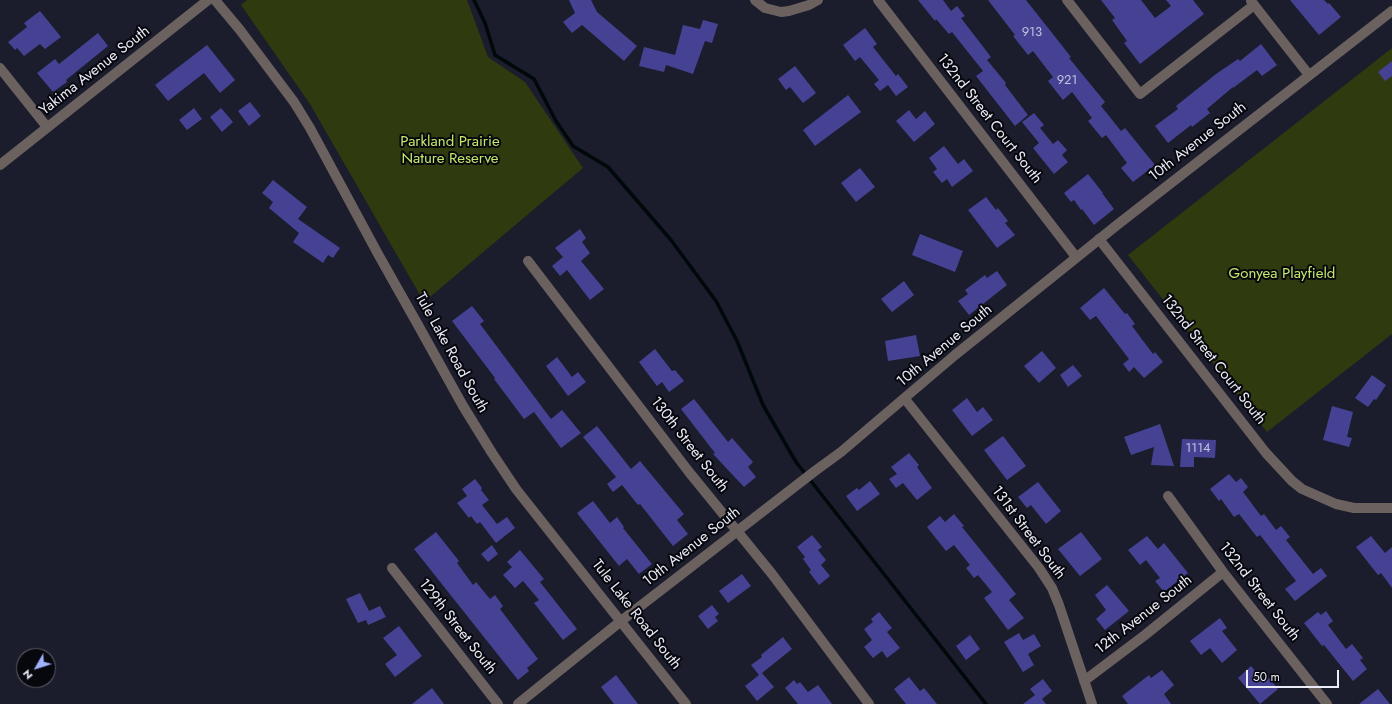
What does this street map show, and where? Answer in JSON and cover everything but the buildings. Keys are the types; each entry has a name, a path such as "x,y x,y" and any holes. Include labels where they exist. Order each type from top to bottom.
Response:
{"street":[{"name":"Yakima Avenue South","path":"0,165 208,0"},
{"name":"Tule Lake Road South","path":"215,0 245,36 294,102 310,128 378,254 488,448 516,488 686,704"},
{"path":"755,0 765,8 781,12 809,5 818,0"},
{"name":"132nd Street Court South","path":"878,0 1076,257"},
{"path":"1067,0 1140,94 1252,3 1309,75"},
{"name":"10th Avenue South","path":"518,704 621,621 815,470 841,452 955,355 1076,257 1392,11"},
{"path":"0,68 47,128"},
{"name":"132nd Street Court South","path":"1099,239 1273,461 1292,481 1302,489 1336,504 1354,508 1392,508"},
{"name":"130th Street South","path":"528,261 689,472 738,531 870,704"},
{"name":"131st Street South","path":"905,399 1039,568 1052,588 1092,704"},
{"name":"132nd Street South","path":"1168,496 1223,572 1327,704"},
{"name":"129th Street South","path":"392,568 498,704"},
{"name":"12th Avenue South","path":"1084,681 1145,635 1223,572"}],"green space":[{"name":"Parkland Prairie Nature Reserve","path":"247,0 467,0 488,57 525,82 583,168 424,302 310,104 241,5"},
{"name":"Gonyea Playfield","path":"1392,48 1392,334 1267,432 1128,255"}],"waterway":[{"path":"474,0 485,23 495,55 534,79 556,121 573,146 608,167 671,240 716,301 737,341 763,405 796,462 986,704"}]}
